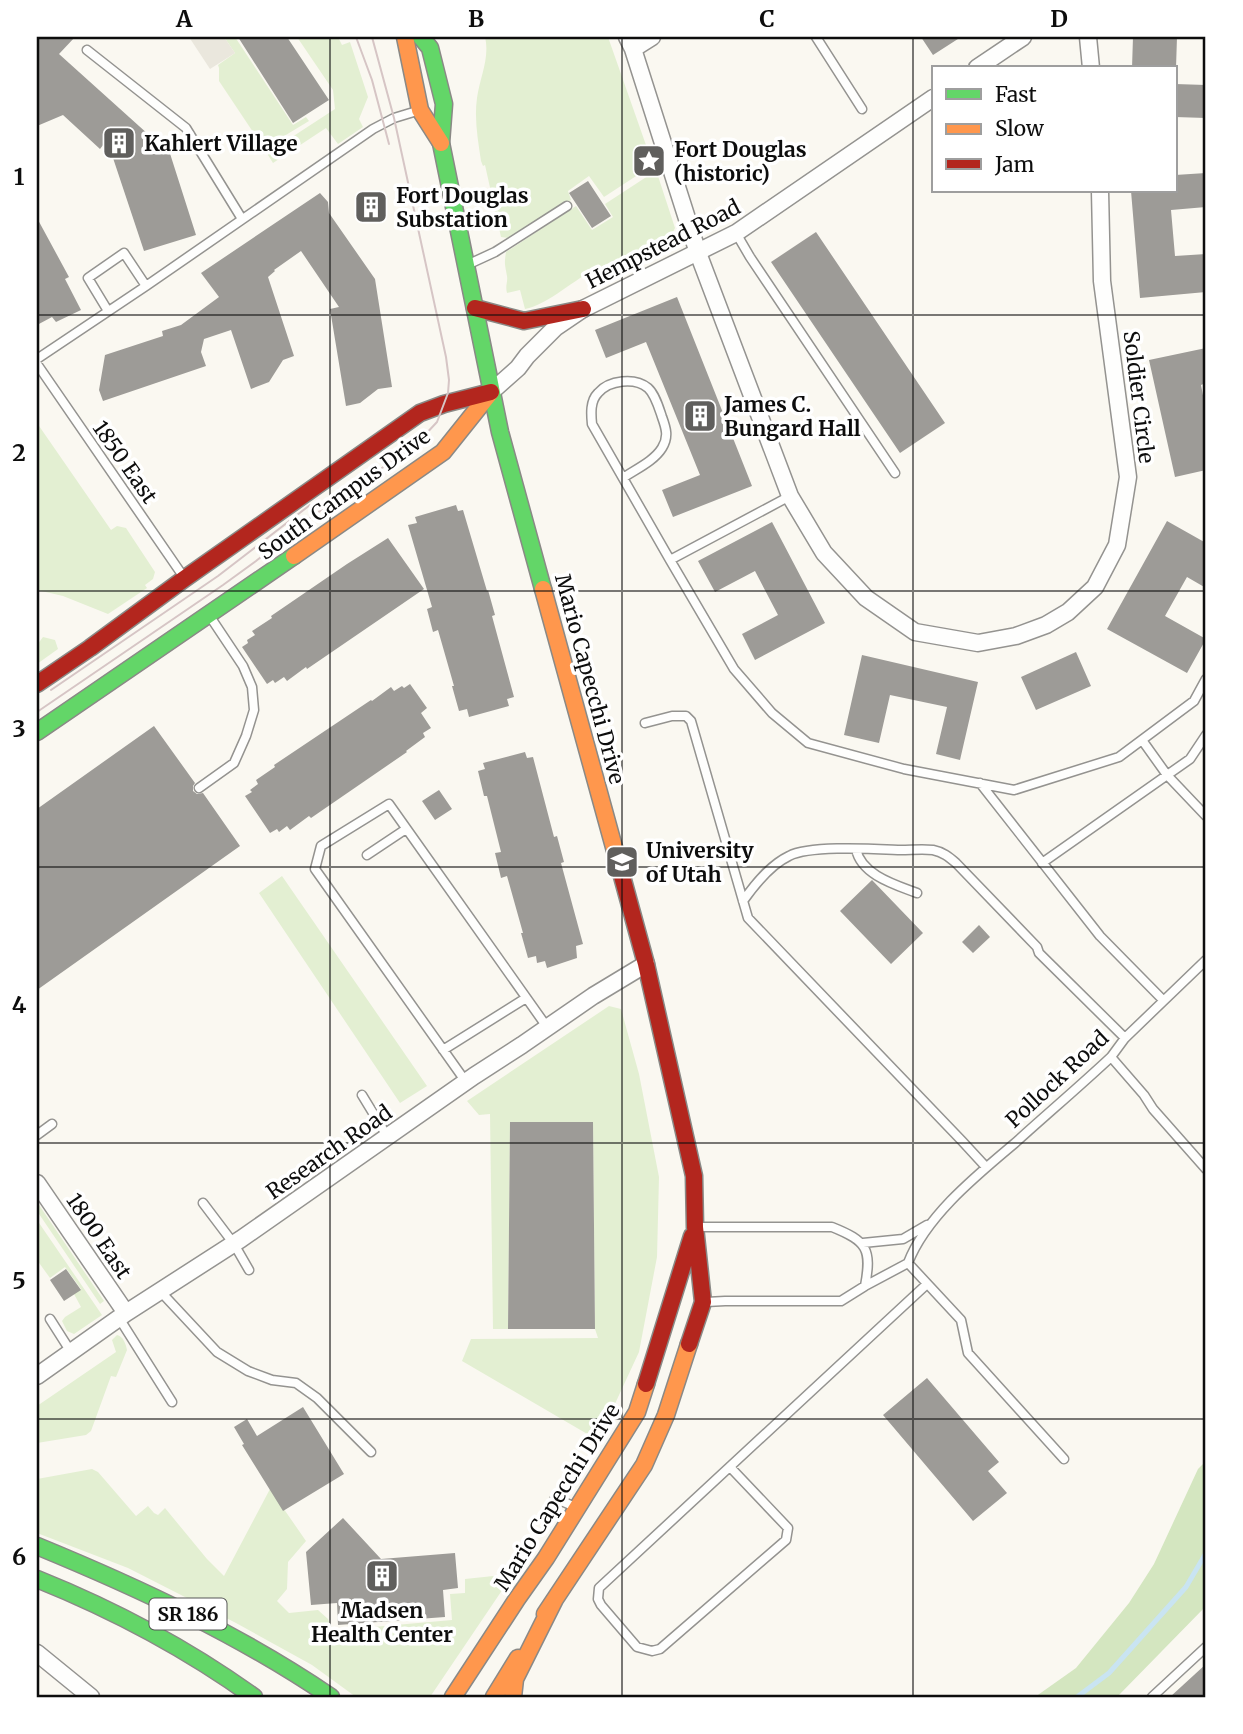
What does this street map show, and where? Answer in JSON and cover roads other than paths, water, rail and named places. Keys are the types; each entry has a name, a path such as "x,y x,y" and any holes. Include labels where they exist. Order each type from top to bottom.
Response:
{"main road":[{"name":"Mario Capecchi Drive","path":"405,37 420,110 441,143"},
{"name":"Mario Capecchi Drive","path":"431,40 444,104 441,143 500,432 646,964 694,1176 695,1227 703,1302 666,1415 644,1465 494,1697"},
{"path":"475,308 524,321 583,309"},
{"name":"South Campus Drive","path":"37,684 421,413 491,392"},
{"name":"South Campus Drive","path":"37,732 443,452 491,392"},
{"name":"Mario Capecchi Drive","path":"453,1697 578,1509 637,1412 695,1227"},
{"name":"SR 186","path":"37,1546 180,1610 246,1645 331,1697"},
{"name":"SR 186","path":"37,1579 193,1655 254,1697"},
{"path":"513,1697 515,1679 555,1599"}],"street":[{"path":"630,43 652,37"},
{"path":"980,66 1023,37"},
{"path":"1088,37 1090,66"},
{"name":"Soldier Circle","path":"630,43 698,253 790,496 824,553 866,598 915,632 978,643 1016,636 1046,625 1068,612 1095,587 1117,545 1128,477 1102,281 1100,192"},
{"name":"Hempstead Road","path":"491,392 518,368 555,328 583,309 736,233 932,99"},
{"name":"Research Road","path":"37,1376 122,1315 233,1244 547,1027 646,964"},
{"name":"1800 East","path":"37,1182 122,1315"},
{"path":"37,1653 87,1696"}],"lane":[{"path":"816,37 862,109"},
{"path":"87,50 186,128 242,219"},
{"path":"37,362 373,129 394,118 420,110"},
{"path":"466,265 495,252 567,206"},
{"path":"736,233 895,473"},
{"path":"108,311 88,278 124,253 146,286"},
{"name":"1850 East","path":"37,362 184,579"},
{"path":"623,478 655,456 662,448 667,430 650,389 639,383 625,381 608,385 598,392 590,412 592,424 670,560 734,669 772,713 808,743 904,769 1014,790 1119,757 1194,701 1206,679"},
{"path":"670,560 790,496"},
{"path":"199,788 234,763 254,710 252,687 243,666 209,615"},
{"path":"645,723 679,715 686,716 691,721 748,918 986,1167"},
{"path":"1042,863 1190,759 1206,735"},
{"path":"1142,740 1167,775 1206,816"},
{"path":"980,783 1100,936 1163,1000"},
{"path":"466,1082 315,869 321,846 389,804 547,1027"},
{"path":"367,855 406,829"},
{"path":"743,901 757,882 787,856 809,851 856,849 933,850 946,854 1037,947 1039,953 1125,1038"},
{"path":"856,849 858,858 883,880 917,892"},
{"name":"Pollock Road","path":"930,1223 986,1167 1111,1057 1125,1038 1206,960"},
{"path":"443,1050 526,998"},
{"path":"1111,1057 1206,1169"},
{"path":"362,1096 387,1136"},
{"path":"37,1135 52,1124"},
{"path":"203,1203 249,1270"},
{"path":"863,1243 903,1239 930,1223"},
{"path":"703,1302 841,1301 908,1263 930,1223"},
{"path":"695,1227 832,1227 863,1243 869,1268 865,1286"},
{"path":"908,1263 961,1320 968,1353 1064,1459"},
{"path":"730,1467 788,1528 786,1540 660,1649 652,1651 637,1647 601,1605 598,1599 599,1588 927,1284"},
{"path":"160,1291 217,1352 248,1371 272,1380 296,1383 317,1398 371,1452"},
{"path":"122,1315 172,1402"},
{"path":"50,1319 71,1352"},
{"path":"555,1498 578,1509"},
{"path":"1152,1697 1206,1647"}],"waterway":[{"path":"1077,1697 1109,1673 1186,1587 1206,1553"}],"tram line":[{"path":"356,37 372,80 389,144"},
{"path":"37,712 223,585 307,520 405,452 437,422 448,393 446,357 394,118 372,37"},
{"path":"51,690 218,576 310,505"}],"place":[{"name":"Kahlert Village","path":"119,143"},
{"name":"Fort Douglas (historic)","path":"649,161"},
{"name":"Fort Douglas Substation","path":"371,207"},
{"name":"James C. Bungard Hall","path":"700,416"},
{"name":"University of Utah","path":"622,862"},
{"name":"Madsen Health Center","path":"382,1576"}]}
